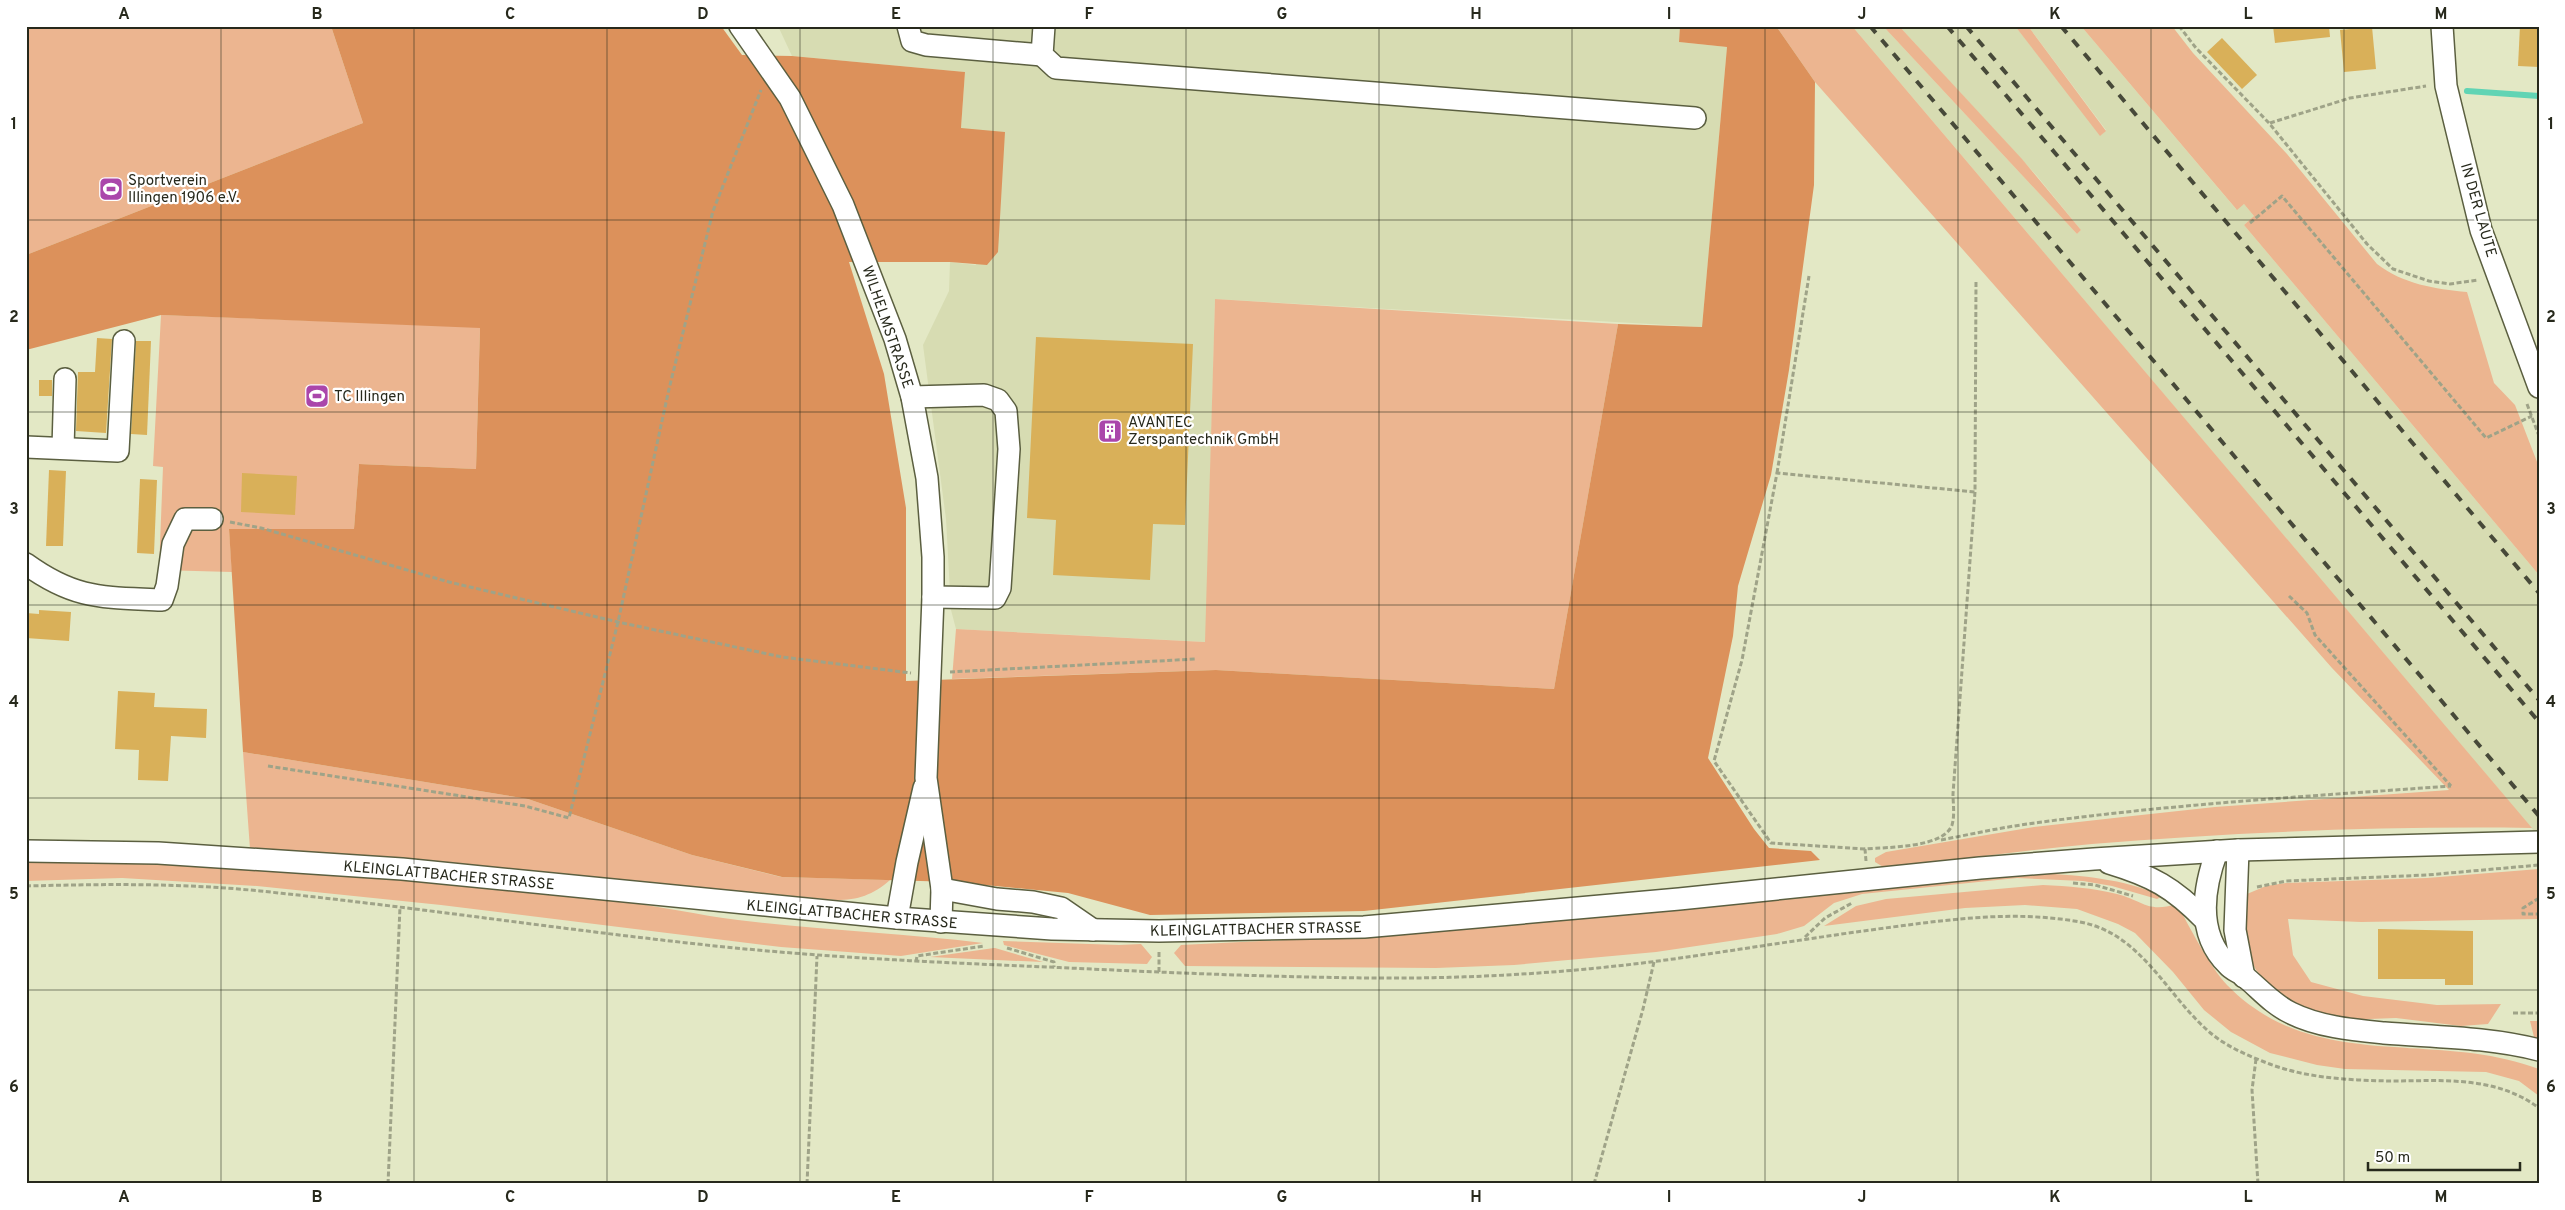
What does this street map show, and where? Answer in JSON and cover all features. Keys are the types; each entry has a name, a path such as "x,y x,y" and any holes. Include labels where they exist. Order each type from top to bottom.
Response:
{"street":[{"name":"WILHELMSTRASSE","path":"740,26 790,98 842,205 895,339 912,396 927,478 934,596 929,674 926,778 942,889 941,922"},
{"path":"908,26 912,41 926,45 1042,55 1056,68 1695,118"},
{"path":"1042,55 1044,26"},
{"name":"IN DER LAUTE","path":"2442,26 2446,86 2481,230 2539,387"},
{"path":"26,447 118,451 124,341"},
{"path":"63,448 65,379"},
{"path":"912,396 984,395 998,400 1006,411 1009,449 1000,588 995,598 934,596"},
{"path":"26,564 46,578 70,590 94,596 162,600 167,586 173,544 185,519 212,519"},
{"name":"WILHELMSTRASSE","path":"897,918 907,862 926,778"},
{"name":"KLEINGLATTBACHER STRASSE","path":"26,851 158,853 402,869 688,899 941,922 1094,930 1364,927 2094,859 2238,850 2539,842"},
{"path":"2238,850 2236,944 2244,976"},
{"path":"2217,851 2206,886 2205,920 2211,940 2228,966 2244,976 2268,1000 2292,1014 2324,1024 2357,1030 2512,1044 2539,1050"},
{"path":"2094,859 2135,871 2166,885 2187,901 2205,920"},
{"path":"942,889 997,899 1033,902 1061,908 1094,930"}],"path":[{"path":"2179,26 2196,48 2270,123 2367,244 2393,269 2450,284 2482,279"},
{"path":"268,766 525,806 569,818 618,622 669,389 714,211 770,68"},
{"path":"2270,123 2350,98 2432,85 2446,86"},
{"path":"2250,223 2282,196 2486,438 2532,416"},
{"path":"1809,276 1777,473 1742,660 1714,761 1771,843 1865,849 1936,841 2033,823 2123,812 2214,803 2452,786 2315,635 2307,613 2289,596"},
{"path":"1936,841 1947,833 1954,816 1953,794 1975,492 1976,280"},
{"path":"1777,473 1975,492"},
{"path":"212,519 260,528 449,582 618,622 782,657 904,673 929,674 1196,658"},
{"path":"1865,849 1868,879"},
{"path":"26,886 122,884 256,891 696,944 818,956 1194,975 1435,979 1543,974 1654,962 1804,938 1945,920 2016,915 2086,923 2120,938 2135,950 2207,1030 2223,1043 2256,1060 2299,1073 2340,1079 2463,1082 2489,1085 2524,1097 2539,1108"},
{"path":"2539,898 2523,908 2523,914 2539,914"},
{"path":"388,1184 400,907"},
{"path":"916,962 917,956 985,946"},
{"path":"1004,947 1054,962 1054,967"},
{"path":"807,1184 818,956"},
{"path":"1594,1184 1643,1009 1654,962"},
{"path":"2513,1014 2539,1014"},
{"path":"2256,1060 2252,1090 2258,1184"}],"shaded area":[{"name":"Sportverein Illingen 1906 e.V.","path":"26,26 331,26 363,123 26,255"},
{"path":"331,26 721,26 742,55 792,56 965,72 961,128 1005,132 998,252 987,265 950,262 849,262 884,374 906,508 906,681 1216,670 1554,689 1618,324 1702,327 1727,47 1679,42 1680,26 1776,26 1815,82 1814,185 1789,370 1771,475 1738,586 1733,636 1708,758 1754,829 1769,848 1811,851 1820,860 1364,911 1150,915 1068,893 955,882 782,877 692,855 528,799 243,752 229,529 354,529 359,464 476,469 480,328 161,315 26,350 26,255 363,123"},
{"path":"778,26 1680,26 1679,42 1727,47 1702,327 1215,299 1206,642 956,629 951,610 946,519 923,345 949,291 950,262 976,265 961,128 965,72 792,56"},
{"path":"1776,26 1852,26 2532,828 2422,828 2256,833 2092,844 1885,868 1875,862 1875,858 1886,852 2034,827 2215,807 2449,790 2332,668 1815,82"},
{"path":"1852,26 1883,26 2077,234 2081,230 2037,176 1899,26 2015,26 2101,135 2106,130 2028,26 2081,26 2236,209 2244,204 2254,216 2244,225 2539,575 2539,837"},
{"path":"1883,26 1899,26 2022,159 2081,230 2077,234"},
{"path":"2015,26 2028,26 2106,131 2100,136"},
{"path":"2081,26 2172,26 2193,53 2287,154 2377,264 2408,281 2467,292 2494,383 2515,405 2539,467 2539,575 2244,225 2254,216 2244,204 2237,210"},
{"path":"1215,299 1618,324 1554,689 1216,670 952,679 956,629 1205,642"},
{"name":"TC Illingen","path":"161,315 480,327 476,469 359,464 354,529 229,529 232,572 159,570 163,467 153,466"},
{"path":"243,752 528,799 692,855 781,877 890,880 865,896 836,900 363,856 250,849"},
{"path":"26,861 249,868 397,879 619,901 723,918 768,923 983,943 901,956 781,947 441,905 257,886 122,878 26,881"},
{"path":"2539,869 2539,950 2538,919 2361,922 2288,919 2293,955 2311,982 2363,996 2437,1005 2501,1004 2488,1024 2461,1026 2396,1018 2343,1020 2296,1006 2275,992 2256,970 2245,949 2240,907 2247,894 2266,886 2286,883 2427,878"},
{"path":"2038,873 2087,877 2117,882 2163,896 2157,899 2112,886 2083,881 2017,878 1862,894 1834,903 1804,926 1777,934 1656,952 1514,965 1436,968 1185,966 1174,953 1181,945 1347,937 1477,928"},
{"path":"2043,885 2108,892 2152,907 2177,904 2220,977 2261,1013 2298,1030 2336,1041 2457,1052 2498,1058 2539,1069 2539,1096 2519,1081 2486,1072 2345,1069 2317,1065 2270,1053 2231,1032 2204,1010 2173,972 2135,933 2118,924 2077,909 2025,905 1965,908 1824,926 1856,906 1886,899"},
{"path":"1003,941 1141,944 1152,957 1147,964 1069,962 1004,945"},
{"path":"994,948 1043,962 930,957"},
{"path":"2530,1021 2539,1021 2539,1040 2534,1037"}],"building":[{"path":"2273,26 2329,26 2330,37 2275,43"},
{"path":"2520,26 2539,26 2539,67 2518,66"},
{"path":"2372,27 2376,69 2344,72 2340,30"},
{"path":"2222,38 2257,75 2242,89 2207,52"},
{"name":"AVANTEC Zerspantechnik GmbH","path":"1036,337 1193,344 1185,525 1153,524 1150,580 1053,575 1056,520 1027,518"},
{"path":"97,338 112,339 106,433 76,431 78,372 95,372"},
{"path":"136,341 151,341 147,435 131,434"},
{"path":"39,380 52,380 52,396 39,396"},
{"path":"49,470 66,471 63,546 46,546"},
{"path":"242,473 297,476 295,515 241,512"},
{"path":"140,479 157,480 154,554 137,553"},
{"path":"39,610 71,612 69,641 26,638 26,613 39,614"},
{"path":"118,691 155,693 154,707 207,709 206,738 171,736 168,781 138,780 139,750 115,749"},
{"path":"2378,929 2473,931 2473,985 2445,985 2445,979 2378,979"}],"waterway":[{"path":"2467,91 2539,96"}],"railway":[{"path":"1870,26 2539,816"},
{"path":"1947,26 2539,722"},
{"path":"1966,26 2539,700"},
{"path":"2061,26 2539,593"}],"place":[{"name":"Sportverein Illingen 1906 e.V.","path":"111,189"},
{"name":"TC Illingen","path":"317,396"},
{"name":"AVANTEC Zerspantechnik GmbH","path":"1110,431"}]}
